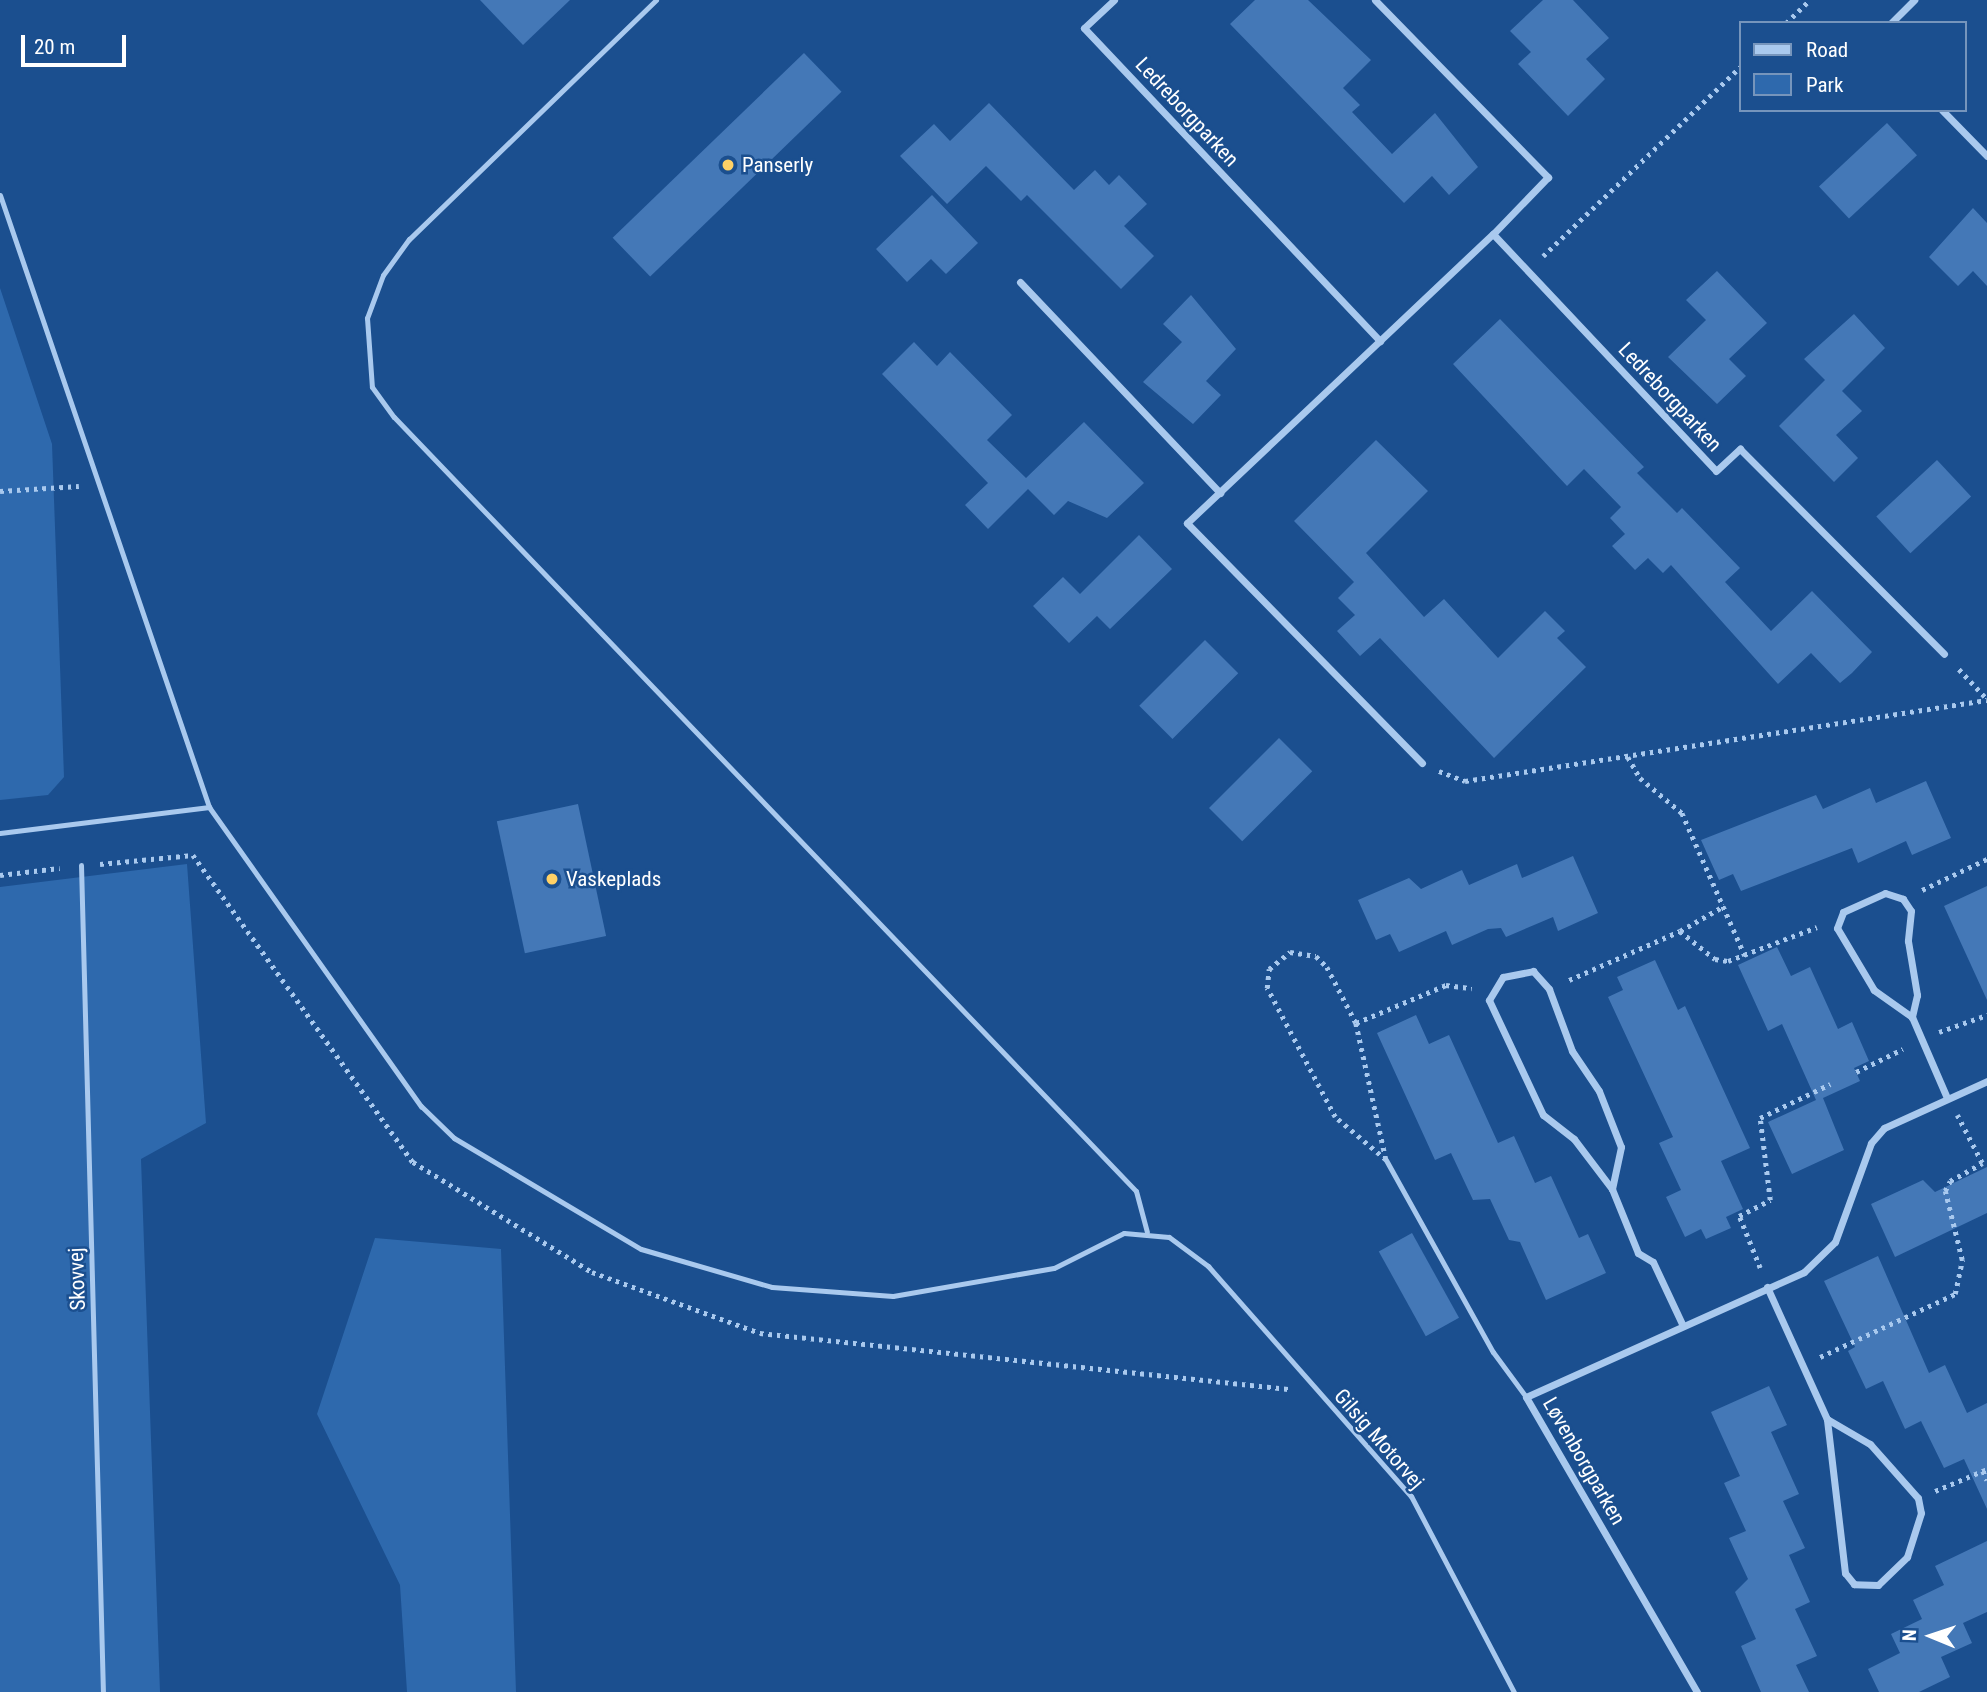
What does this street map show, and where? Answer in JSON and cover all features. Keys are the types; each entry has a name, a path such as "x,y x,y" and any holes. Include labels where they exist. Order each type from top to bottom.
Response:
{"street":[{"name":"Ledreborgparken","path":"1114,0 1084,28 1380,341"},
{"path":"1375,0 1548,177 1493,234 1187,523 1422,763"},
{"path":"1893,21 1914,0"},
{"path":"1944,112 1987,156"},
{"name":"Ledreborgparken","path":"1493,234 1716,471 1740,449 1944,654"},
{"path":"1020,282 1220,493"},
{"path":"1912,1017 1874,990 1855,951 1841,939 1837,919 1885,893 1903,899 1911,911 1908,941 1917,979 1912,1017 1947,1098"},
{"path":"1612,1189 1621,1147 1549,989 1533,971 1522,970 1490,990 1492,1011 1543,1115 1574,1139 1612,1189 1638,1253 1653,1262 1682,1324"},
{"name":"Løvenborgparken","path":"1697,1692 1526,1397 1767,1287 1825,1257 1871,1143 1884,1128 1987,1081"},
{"path":"1767,1287 1827,1419 1845,1573 1854,1584 1878,1585 1907,1557 1921,1513 1918,1498 1870,1444 1827,1419"}],"lane":[{"path":"0,195 209,807 421,1106 454,1138 641,1249 772,1287 893,1296 1054,1268 1124,1233 1147,1232 1136,1191 394,417 372,387 367,318 383,275 409,239 656,0"},
{"path":"0,833 209,807"},
{"name":"Skovvej","path":"81,865 103,1692"},
{"path":"1386,1160 1493,1352 1526,1397"},
{"name":"Gilsig Motorvej","path":"1147,1232 1188,1247 1208,1266 1411,1496 1514,1692"}],"path":[{"path":"1788,21 1810,0"},
{"path":"1527,271 1738,69"},
{"path":"0,491 79,486"},
{"path":"1944,654 1987,700"},
{"path":"1422,763 1428,758 1446,778 1465,781 1987,700"},
{"path":"1628,757 1640,778 1682,813 1745,956"},
{"path":"0,876 81,865 192,855 413,1162 592,1272 760,1333 1317,1392"},
{"path":"1903,899 1987,859"},
{"path":"1549,989 1680,931 1724,906"},
{"path":"1680,931 1715,959 1745,956 1837,919"},
{"path":"1290,952 1316,956 1356,1023 1386,1160 1335,1117 1267,988 1269,969 1290,952"},
{"path":"1356,1023 1446,985 1490,990"},
{"path":"1856,1072 1987,1014"},
{"path":"1767,1287 1739,1216 1770,1200 1760,1118 1829,1084"},
{"path":"1803,1364 1955,1294 1962,1260 1945,1191 1950,1181 1982,1163 1947,1098"},
{"path":"1918,1498 1985,1470 1987,1480"}],"green space":[{"path":"0,288 52,444 64,777 48,795 0,800"},
{"path":"187,864 206,1123 141,1159 160,1692 0,1692 0,887"},
{"path":"375,1238 501,1249 516,1692 407,1692 400,1585 317,1414"}],"building":[{"path":"480,0 570,0 523,45"},
{"path":"1255,0 1308,0 1371,60 1343,88 1360,105 1352,112 1392,154 1435,113 1478,167 1449,195 1432,176 1404,203 1230,24"},
{"path":"1543,0 1573,0 1609,38 1586,59 1605,79 1568,116 1518,64 1531,52 1510,31"},
{"name":"Panserly","path":"804,53 842,92 650,277 613,238"},
{"path":"989,103 1074,190 1095,170 1109,185 1119,175 1147,204 1124,226 1154,256 1121,289 1027,195 1021,201 986,166 947,204 900,156 934,124 950,141"},
{"path":"1887,123 1917,155 1849,219 1819,186"},
{"path":"932,195 978,243 946,274 931,259 907,282 876,249"},
{"path":"1973,208 1987,223 1987,286 1973,271 1958,286 1929,257"},
{"path":"1717,271 1767,323 1729,359 1746,376 1717,404 1668,357 1706,320 1686,300"},
{"path":"1191,295 1236,349 1206,381 1221,395 1193,424 1143,382 1182,342 1163,324"},
{"path":"1854,314 1885,348 1842,391 1862,411 1836,435 1858,458 1834,482 1779,426 1825,380 1804,359"},
{"path":"1500,319 1644,467 1637,473 1677,513 1682,508 1740,568 1725,582 1771,631 1812,591 1872,652 1840,683 1811,653 1778,684 1671,565 1663,573 1648,558 1635,570 1612,546 1625,534 1610,518 1621,507 1584,469 1567,486 1453,364"},
{"path":"914,342 937,366 950,352 1012,415 987,440 1026,478 1084,422 1144,483 1107,518 1068,501 1054,515 1028,489 988,529 965,505 988,483 882,374"},
{"path":"1376,440 1428,491 1366,553 1424,617 1444,599 1498,658 1545,611 1565,631 1557,638 1586,667 1494,758 1380,638 1360,656 1337,631 1355,615 1338,598 1354,582 1294,521"},
{"path":"1937,460 1971,497 1910,553 1876,517"},
{"path":"1139,535 1172,569 1110,629 1097,616 1069,643 1033,606 1063,577 1080,594"},
{"path":"1205,640 1238,673 1172,739 1139,706"},
{"path":"1279,738 1312,771 1242,841 1209,808"},
{"path":"1926,781 1951,838 1912,855 1906,841 1858,863 1852,848 1741,891 1733,874 1719,880 1701,840 1816,795 1823,809 1870,788 1876,803"},
{"name":"Vaskeplads","path":"578,804 606,936 525,953 497,821"},
{"path":"1573,856 1598,913 1558,931 1553,917 1506,937 1501,928 1488,929 1452,945 1446,931 1399,952 1390,934 1376,940 1358,900 1409,878 1421,889 1462,870 1469,885 1517,864 1522,878"},
{"path":"1987,886 1987,1000 1944,906"},
{"path":"1777,947 1791,976 1810,967 1838,1029 1852,1022 1869,1061 1854,1068 1860,1081 1823,1098 1844,1150 1792,1174 1768,1122 1816,1100 1782,1024 1768,1031 1738,965"},
{"path":"1655,960 1678,1010 1685,1006 1750,1148 1721,1161 1743,1209 1726,1217 1731,1228 1706,1239 1701,1229 1685,1237 1666,1197 1681,1190 1659,1143 1673,1137 1608,997 1623,990 1617,977"},
{"path":"1416,1015 1429,1044 1449,1035 1498,1143 1514,1136 1535,1183 1551,1176 1579,1238 1588,1234 1606,1273 1546,1300 1520,1242 1509,1240 1490,1199 1473,1200 1451,1153 1435,1160 1377,1033"},
{"path":"1987,1167 1987,1213 1895,1257 1871,1204 1923,1180 1935,1192"},
{"path":"1412,1233 1459,1318 1426,1336 1379,1251"},
{"path":"1878,1256 1929,1373 1945,1365 1967,1413 1987,1403 1987,1509 1964,1459 1944,1468 1921,1421 1905,1429 1883,1381 1866,1389 1848,1351 1855,1347 1824,1281"},
{"path":"1769,1386 1787,1425 1771,1432 1799,1494 1783,1501 1805,1548 1789,1555 1810,1602 1795,1609 1817,1656 1796,1665 1809,1692 1761,1692 1741,1646 1756,1639 1735,1592 1748,1579 1729,1538 1746,1531 1724,1483 1740,1476 1711,1412"},
{"path":"1987,1541 1987,1612 1963,1623 1972,1643 1941,1657 1950,1677 1919,1692 1879,1692 1868,1669 1900,1653 1891,1634 1922,1619 1913,1600 1944,1585 1935,1566"}],"place":[{"name":"Panserly","path":"728,165"},
{"name":"Vaskeplads","path":"552,879"}]}
